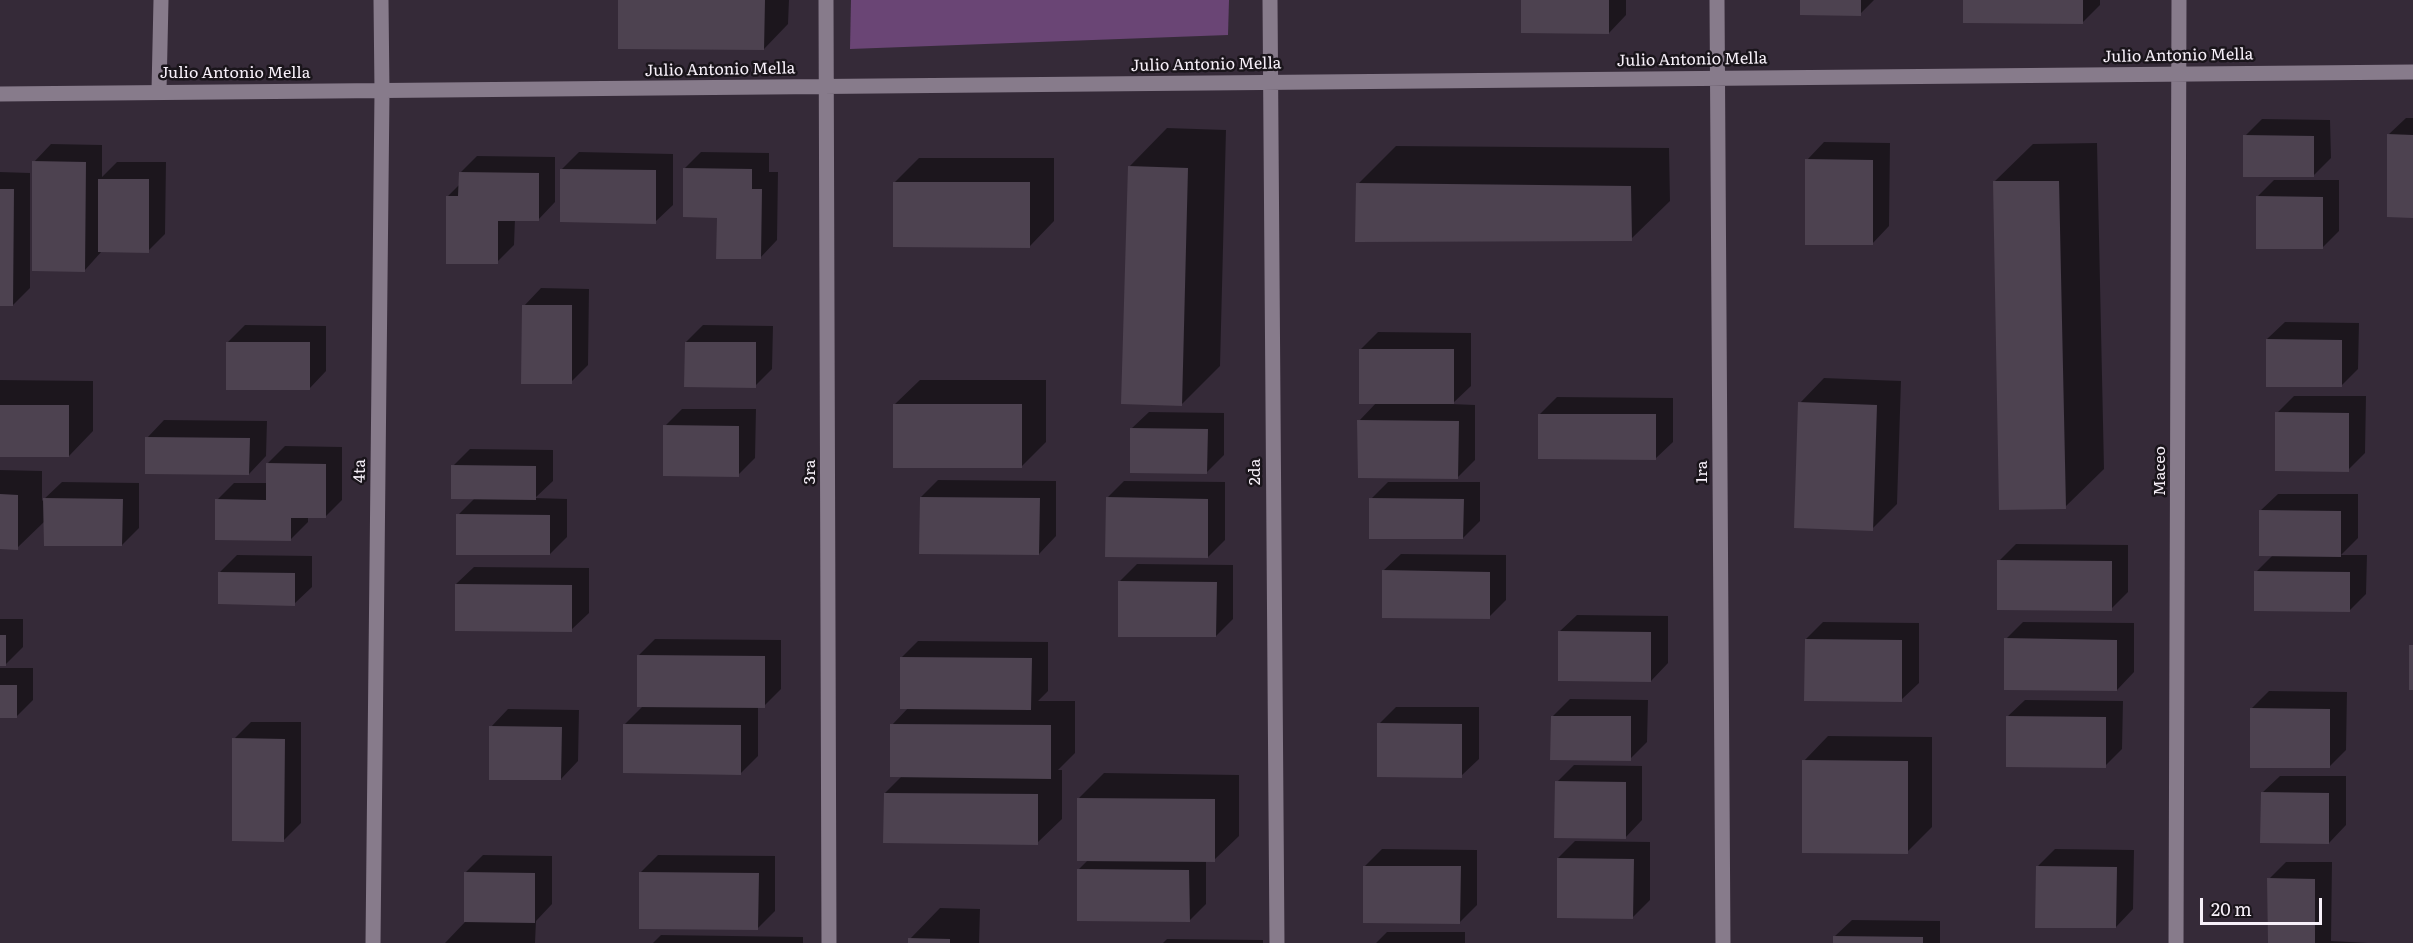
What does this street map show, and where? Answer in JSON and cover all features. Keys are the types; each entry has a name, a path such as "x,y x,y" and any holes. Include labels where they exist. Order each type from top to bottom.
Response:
{"street":[{"path":"159,91 161,0"},
{"name":"4ta","path":"373,943 381,0"},
{"name":"3ra","path":"826,0 830,943"},
{"name":"2da","path":"1270,0 1277,943"},
{"name":"1ra","path":"1717,0 1723,943"},
{"name":"Maceo","path":"2176,943 2179,0"},
{"name":"Julio Antonio Mella","path":"0,94 2413,72"}],"shaded area":[{"path":"851,0 1229,0 1228,35 850,49"}],"building":[{"path":"618,0 765,0 764,50 618,49"},
{"path":"1521,0 1609,0 1609,34 1521,33"},
{"path":"1800,0 1861,0 1861,16 1800,15"},
{"path":"1963,0 2083,0 2083,24 1963,23"},
{"path":"2387,134 2413,135 2413,218 2387,217"},
{"path":"2243,135 2314,136 2314,177 2243,177"},
{"path":"1805,159 1873,160 1873,245 1805,245"},
{"path":"32,161 86,162 85,272 32,271"},
{"path":"1128,166 1188,168 1182,406 1121,404"},
{"path":"683,168 752,169 752,189 762,189 761,259 716,259 717,218 683,217"},
{"path":"560,169 656,170 656,224 560,222"},
{"path":"459,172 539,173 539,221 498,221 498,264 446,264 446,196 458,196"},
{"path":"98,179 149,179 149,253 98,252"},
{"path":"1993,181 2059,181 2066,509 1999,510"},
{"path":"893,182 1030,182 1030,248 893,247"},
{"path":"1356,183 1631,186 1632,241 1355,242"},
{"path":"0,189 14,189 13,306 0,306"},
{"path":"2256,196 2323,197 2323,249 2256,249"},
{"path":"522,305 572,305 572,384 521,384"},
{"path":"2266,339 2342,340 2342,387 2266,387"},
{"path":"226,342 310,342 310,390 226,390"},
{"path":"685,342 756,342 756,388 684,387"},
{"path":"1359,349 1454,349 1454,404 1359,404"},
{"path":"1798,402 1877,405 1873,531 1794,528"},
{"path":"893,404 1022,404 1022,468 893,468"},
{"path":"0,405 69,405 69,457 0,457"},
{"path":"2275,412 2349,413 2349,472 2275,471"},
{"path":"1538,414 1656,414 1656,460 1538,459"},
{"path":"1357,420 1459,421 1458,479 1358,478"},
{"path":"663,425 739,426 739,477 663,476"},
{"path":"1130,428 1208,429 1207,474 1130,473"},
{"path":"145,437 250,438 249,475 145,474"},
{"path":"266,463 326,464 326,518 291,518 291,541 215,540 215,499 266,500"},
{"path":"451,465 536,466 536,500 451,499"},
{"path":"0,494 18,495 18,550 0,549"},
{"path":"920,497 1040,498 1039,555 919,554"},
{"path":"1106,497 1208,499 1208,558 1105,557"},
{"path":"43,498 123,499 122,546 44,546"},
{"path":"1369,498 1464,499 1463,539 1369,539"},
{"path":"2259,510 2341,511 2341,557 2259,556"},
{"path":"456,514 550,515 550,555 456,555"},
{"path":"1997,560 2112,561 2112,611 1997,610"},
{"path":"1382,570 1490,572 1490,619 1382,618"},
{"path":"2254,571 2350,572 2350,612 2254,611"},
{"path":"218,572 295,573 295,606 218,604"},
{"path":"1118,581 1217,582 1216,637 1118,637"},
{"path":"455,584 572,585 572,632 455,631"},
{"path":"1558,631 1651,632 1651,682 1558,681"},
{"path":"0,635 6,635 6,666 0,666"},
{"path":"2004,638 2117,640 2117,691 2004,690"},
{"path":"1805,639 1902,640 1902,702 1804,701"},
{"path":"2409,645 2413,645 2413,690 2409,690"},
{"path":"637,655 765,656 765,708 637,707"},
{"path":"900,657 1032,658 1031,710 900,709"},
{"path":"0,685 17,685 17,718 0,718"},
{"path":"2250,708 2330,709 2330,768 2250,768"},
{"path":"1551,716 1631,716 1631,761 1550,760"},
{"path":"2006,716 2106,717 2106,768 2006,767"},
{"path":"1377,723 1462,724 1462,778 1377,777"},
{"path":"623,724 741,725 741,775 623,773"},
{"path":"890,724 1051,725 1051,779 890,777"},
{"path":"489,726 562,727 561,780 489,780"},
{"path":"232,738 285,739 284,842 232,841"},
{"path":"1802,760 1908,761 1908,854 1802,853"},
{"path":"1555,781 1626,782 1626,839 1554,838"},
{"path":"2261,792 2329,793 2329,844 2260,843"},
{"path":"884,793 1038,794 1038,845 883,843"},
{"path":"1077,798 1215,799 1215,862 1077,861"},
{"path":"1557,858 1634,859 1633,919 1557,918"},
{"path":"1363,866 1461,866 1460,924 1363,923"},
{"path":"2036,866 2117,867 2116,928 2035,928"},
{"path":"1077,869 1189,870 1190,922 1077,921"},
{"path":"464,872 535,873 535,923 464,922"},
{"path":"639,872 759,873 758,930 639,929"},
{"path":"2267,878 2315,879 2315,943 2268,943"},
{"path":"1833,936 1923,937 1923,943 1833,943"},
{"path":"908,938 950,939 950,943 908,943"}]}
